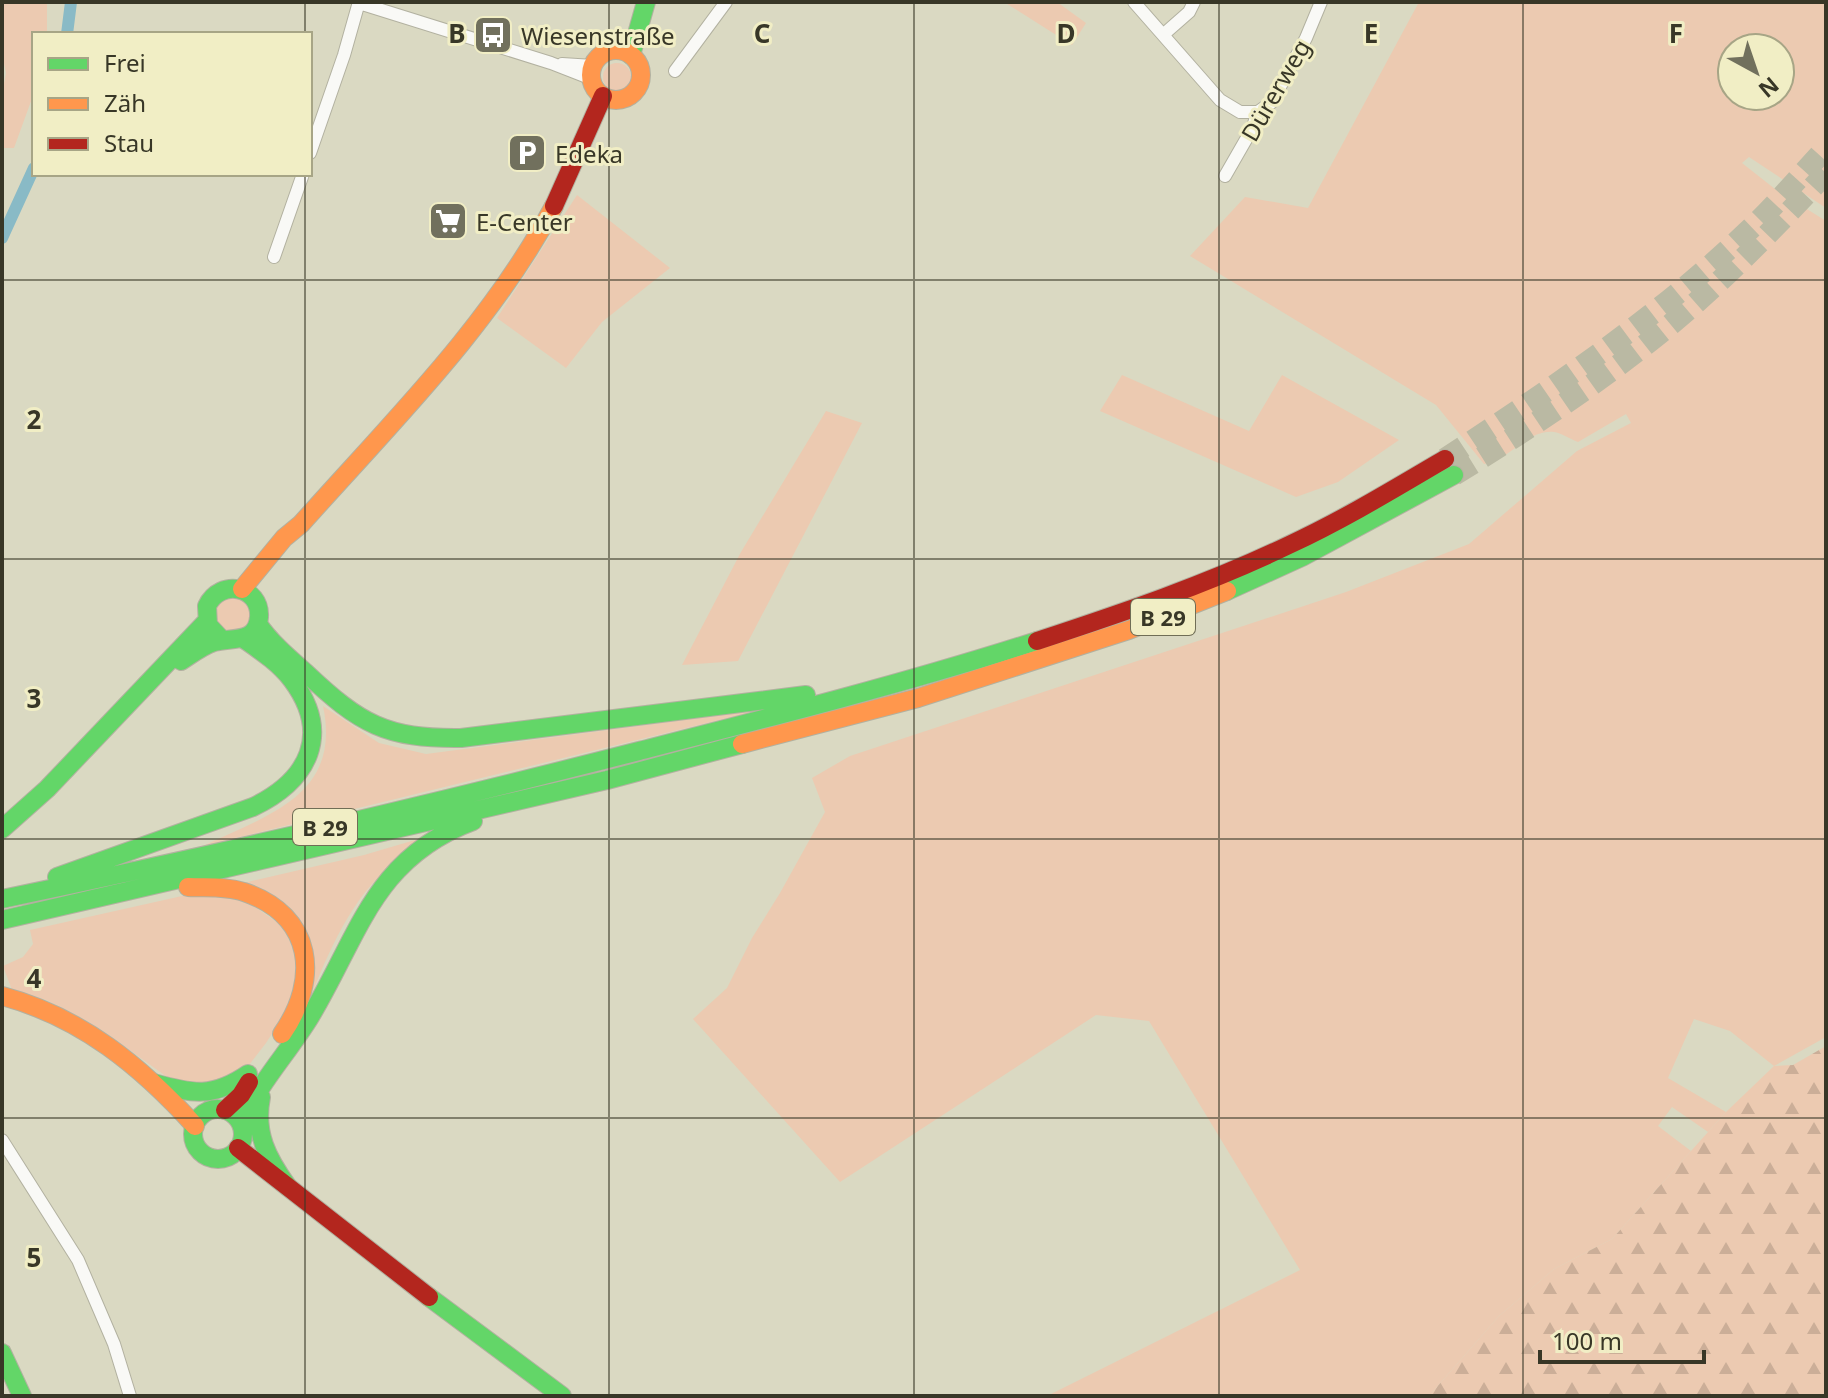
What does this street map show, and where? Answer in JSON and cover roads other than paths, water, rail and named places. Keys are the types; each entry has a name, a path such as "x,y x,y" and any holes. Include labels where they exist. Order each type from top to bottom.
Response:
{"main road":[{"path":"628,53 644,2"},
{"path":"609,51 628,53 640,68 640,84 630,96 609,98 593,72 609,51"},
{"path":"249,595 284,538 301,524 464,340 542,228 609,98"},
{"name":"B 29","path":"2,920 101,880 548,774 870,691 990,656 1156,601 1290,545 1381,497 1449,467 1302,557 1217,596 1129,630 918,698 638,772 167,884 101,880"},
{"path":"161,672 205,646 222,640 237,642 244,639 258,624 259,612 249,595 225,589 217,592 207,605 206,622 209,629 222,640"},
{"path":"2,829 47,789 206,622"},
{"path":"258,624 289,658 349,713 367,724 408,738 461,738 846,690 870,691"},
{"path":"2,898 101,880 275,796 294,782 308,759 314,731 304,698 290,677 244,639"},
{"path":"195,1126 241,1095 313,1012 373,896 401,864 431,842 466,823 510,810 533,797"},
{"path":"167,884 246,892 280,912 299,938 307,970 305,988 241,1124"},
{"path":"2,996 24,1000 63,1017 154,1083 174,1100 195,1126 195,1141 204,1154 226,1157 238,1148 243,1136 237,1118 174,1100"},
{"path":"154,1083 204,1095 221,1092 266,1067"},
{"path":"266,1067 257,1126 265,1154 288,1187"},
{"path":"238,1148 562,1396"},
{"path":"2,1353 22,1396"}],"street":[{"path":"675,71 726,2"},
{"path":"1134,2 1220,100 1240,112 1258,112"},
{"path":"1164,34 1189,12 1194,2"},
{"name":"Dürerweg","path":"1225,176 1252,129 1258,112 1272,102 1321,2"},
{"path":"312,147 359,3 551,63 593,72"},
{"path":"274,257 302,176"},
{"path":"2,1140 78,1260 114,1344 130,1396"}],"waterway":[{"path":"67,32 71,2"},
{"path":"2,238 32,172"}],"tunnel":[{"path":"1445,459 1563,380 1676,294 1757,222 1826,148"},
{"path":"1454,475 1579,394 1674,322 1741,260 1826,173"}],"place":[{"name":"Wiesenstraße","path":"493,35"},
{"name":"Edeka","path":"527,153"},
{"name":"E-Center","path":"448,221"}]}
